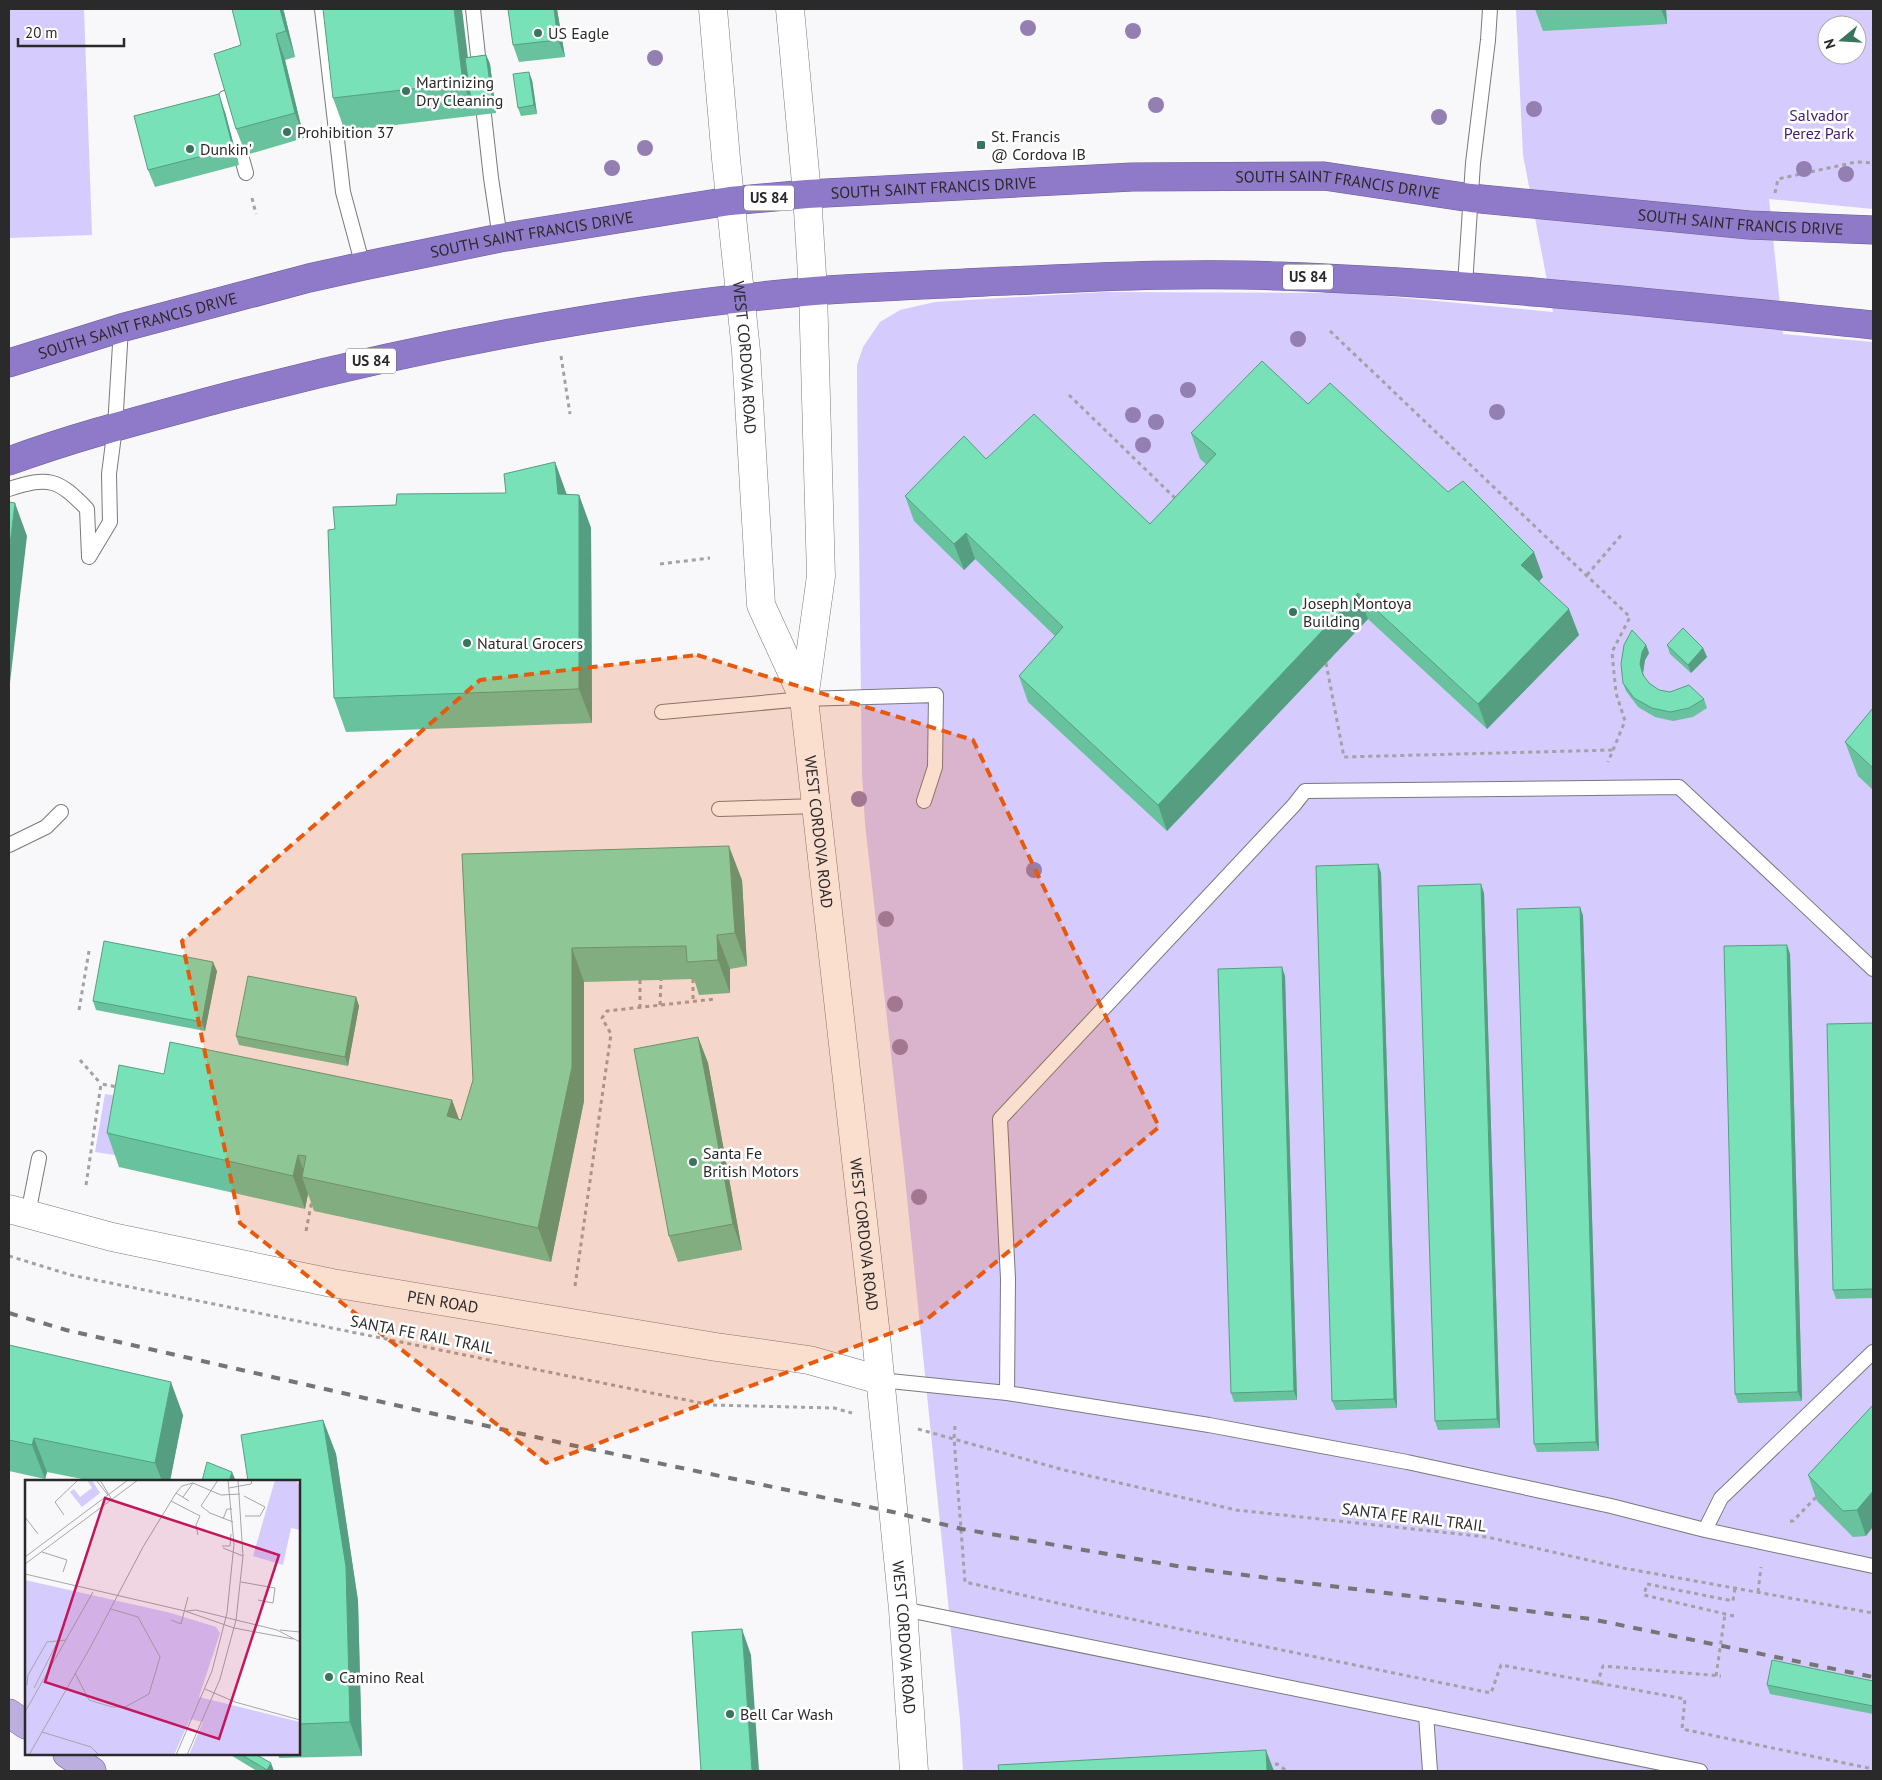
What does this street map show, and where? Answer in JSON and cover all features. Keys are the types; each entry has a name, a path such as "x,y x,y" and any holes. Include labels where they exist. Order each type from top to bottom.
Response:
{"highway":[{"name":"SOUTH SAINT FRANCIS DRIVE","path":"9,363 121,328 309,278 363,266 500,238 730,201 807,194 1132,177 1315,176 1470,198 1749,225 1873,230"},
{"name":"US 84","path":"9,461 115,427 286,382 408,353 527,330 689,305 813,291 1144,274 1274,275 1465,285 1873,325"}],"main road":[{"name":"WEST CORDOVA ROAD","path":"713,9 730,201 742,299 762,605 804,699"},
{"name":"WEST CORDOVA ROAD","path":"790,9 807,194 813,291 821,576 804,699 880,1380 903,1609 914,1771"},
{"name":"PEN ROAD","path":"18,1212 112,1237 332,1283 716,1347 809,1360 880,1380"},
{"path":"9,1713 25,1724"},
{"path":"68,1755 92,1771"}],"lane":[{"path":"322,9 343,192 363,266"},
{"path":"473,9 479,65"},
{"path":"1465,285 1470,198 1490,9"},
{"path":"225,98 246,173"},
{"path":"484,115 500,238"},
{"path":"9,489 29,483 47,481 63,486 87,509 89,557 110,522 109,474 115,427 121,328"},
{"path":"662,712 804,699 936,695 935,767 924,801"},
{"path":"1007,1393 1008,1279 1000,1120 1305,791 1679,787 1873,969"},
{"path":"719,809 817,806"},
{"path":"9,845 46,827 61,812"},
{"path":"18,1212 39,1158"},
{"path":"1705,1530 1721,1498 1873,1352"},
{"path":"880,1380 1007,1393 1209,1425 1407,1462 1873,1566"},
{"path":"903,1609 1700,1771"},
{"path":"1426,1716 1430,1771"}],"path":[{"path":"1775,193 1778,179 1856,162 1873,163"},
{"path":"1330,331 1630,617 1612,652 1616,694 1625,721 1614,750 1595,788"},
{"path":"560,350 570,414"},
{"path":"1070,395 1179,502"},
{"path":"1587,575 1623,533"},
{"path":"660,564 710,558"},
{"path":"1326,663 1344,757 1614,750"},
{"path":"79,1010 89,951"},
{"path":"693,979 693,1002"},
{"path":"640,980 640,1007"},
{"path":"660,1005 661,980"},
{"path":"575,1286 611,1034 602,1018 607,1011 715,999"},
{"path":"80,1060 101,1084 128,1089"},
{"path":"86,1185 101,1084"},
{"path":"306,1231 312,1197"},
{"name":"SANTA FE RAIL TRAIL","path":"9,1256 71,1275 711,1405 834,1408"},
{"path":"955,1426 954,1438 965,1582 1097,1612 1491,1693 1501,1665 1685,1699 1682,1729 1873,1769"},
{"name":"SANTA FE RAIL TRAIL","path":"954,1438 1064,1470 1236,1510 1487,1538 1623,1568 1873,1613"},
{"path":"1787,1521 1793,1521 1820,1493"},
{"path":"1758,1592 1763,1561"},
{"path":"1734,1616 1644,1595 1647,1584 1733,1601 1735,1588"},
{"path":"1716,1676 1726,1614"},
{"path":"1597,1684 1603,1666 1722,1676"},
{"path":"1263,1766 1277,1764 1287,1771"}],"highlighted area":[{"path":"697,655 973,740 1159,1127 926,1320 546,1463 240,1223 182,941 480,680"}],"green space":[{"path":"9,9 84,9 92,235 9,238"},
{"name":"Salvador Perez Park","path":"1516,9 1873,9 1873,209 1769,199 1783,334 1873,342 1873,1771 963,1771 960,1720 905,1178 865,824 862,774 857,388 857,365 863,347 880,322 900,310 935,302 1103,292 1325,293 1322,290 1553,312 1523,155"},
{"path":"105,1094 131,1098 121,1156 95,1152"}],"building":[{"path":"232,9 280,9 286,31 276,34 295,113 236,129 214,54 241,45"},
{"name":"Martinizing Dry Cleaning","path":"323,9 454,9 463,83 333,98"},
{"name":"US Eagle","path":"508,9 554,9 558,40 513,45"},
{"path":"486,55 493,104 472,107 465,58"},
{"path":"529,72 534,105 518,108 513,74"},
{"name":"Dunkin'","path":"219,94 233,148 148,170 134,116"},
{"name":"Joseph Montoya Building","path":"1262,361 1308,404 1330,383 1448,492 1463,481 1534,552 1521,565 1569,609 1478,704 1358,593 1158,805 1019,676 1063,627 966,533 954,544 905,496 964,436 986,459 1034,414 1150,524 1216,454 1191,433"},
{"name":"Natural Grocers","path":"555,462 558,494 579,495 579,689 334,698 328,530 335,529 333,507 396,505 397,494 506,493 504,474"},
{"path":"9,502 15,503 9,553"},
{"path":"1683,628 1703,648 1688,665 1667,645"},
{"path":"1632,630 1646,645 1642,652 1640,664 1643,675 1649,683 1659,690 1670,692 1689,685 1704,699 1689,708 1670,712 1652,708 1634,698 1623,683 1621,664 1624,645"},
{"path":"1873,708 1873,768 1845,742"},
{"path":"729,846 735,933 717,935 718,960 687,962 686,946 572,948 572,1067 538,1228 302,1177 306,1156 298,1155 293,1176 107,1133 119,1065 164,1074 170,1042 452,1100 447,1116 461,1120 473,1080 462,854"},
{"path":"1378,864 1394,1399 1332,1401 1316,866"},
{"path":"1481,884 1497,1419 1435,1421 1418,886"},
{"path":"1580,907 1596,1442 1534,1444 1517,909"},
{"path":"104,941 213,962 202,1022 93,1001"},
{"path":"1787,945 1798,1392 1735,1394 1724,946"},
{"path":"1282,967 1294,1391 1231,1393 1218,969"},
{"path":"248,976 356,997 345,1057 236,1036"},
{"path":"1873,1023 1873,1289 1833,1290 1827,1024"},
{"name":"Santa Fe British Motors","path":"698,1037 733,1224 669,1236 634,1049"},
{"path":"9,1345 171,1382 155,1463 34,1438 32,1445 9,1440"},
{"path":"1873,1405 1873,1491 1857,1510 1843,1511 1808,1475"},
{"name":"Camino Real","path":"323,1420 346,1567 350,1722 300,1724 300,1480 248,1480 241,1435"},
{"path":"207,1462 232,1472 229,1480 202,1480"},
{"name":"Bell Car Wash","path":"742,1629 752,1771 701,1771 692,1632"},
{"path":"1772,1660 1873,1681 1873,1706 1767,1685"},
{"path":"1266,1750 1267,1771 999,1771 998,1765"},
{"path":"242,1755 257,1755 271,1763 267,1770"}],"railway":[{"path":"9,1313 66,1330 571,1445 893,1512 962,1529 1189,1568 1591,1619 1873,1677"}],"place":[{"name":"US Eagle","path":"538,33"},
{"name":"Martinizing Dry Cleaning","path":"406,91"},
{"name":"Prohibition 37","path":"287,132"},
{"name":"St. Francis @ Cordova IB","path":"981,145"},
{"name":"Dunkin'","path":"190,149"},
{"name":"Joseph Montoya Building","path":"1293,612"},
{"name":"Natural Grocers","path":"467,643"},
{"name":"Santa Fe British Motors","path":"693,1162"},
{"name":"Camino Real","path":"329,1677"},
{"name":"Bell Car Wash","path":"730,1714"}]}
